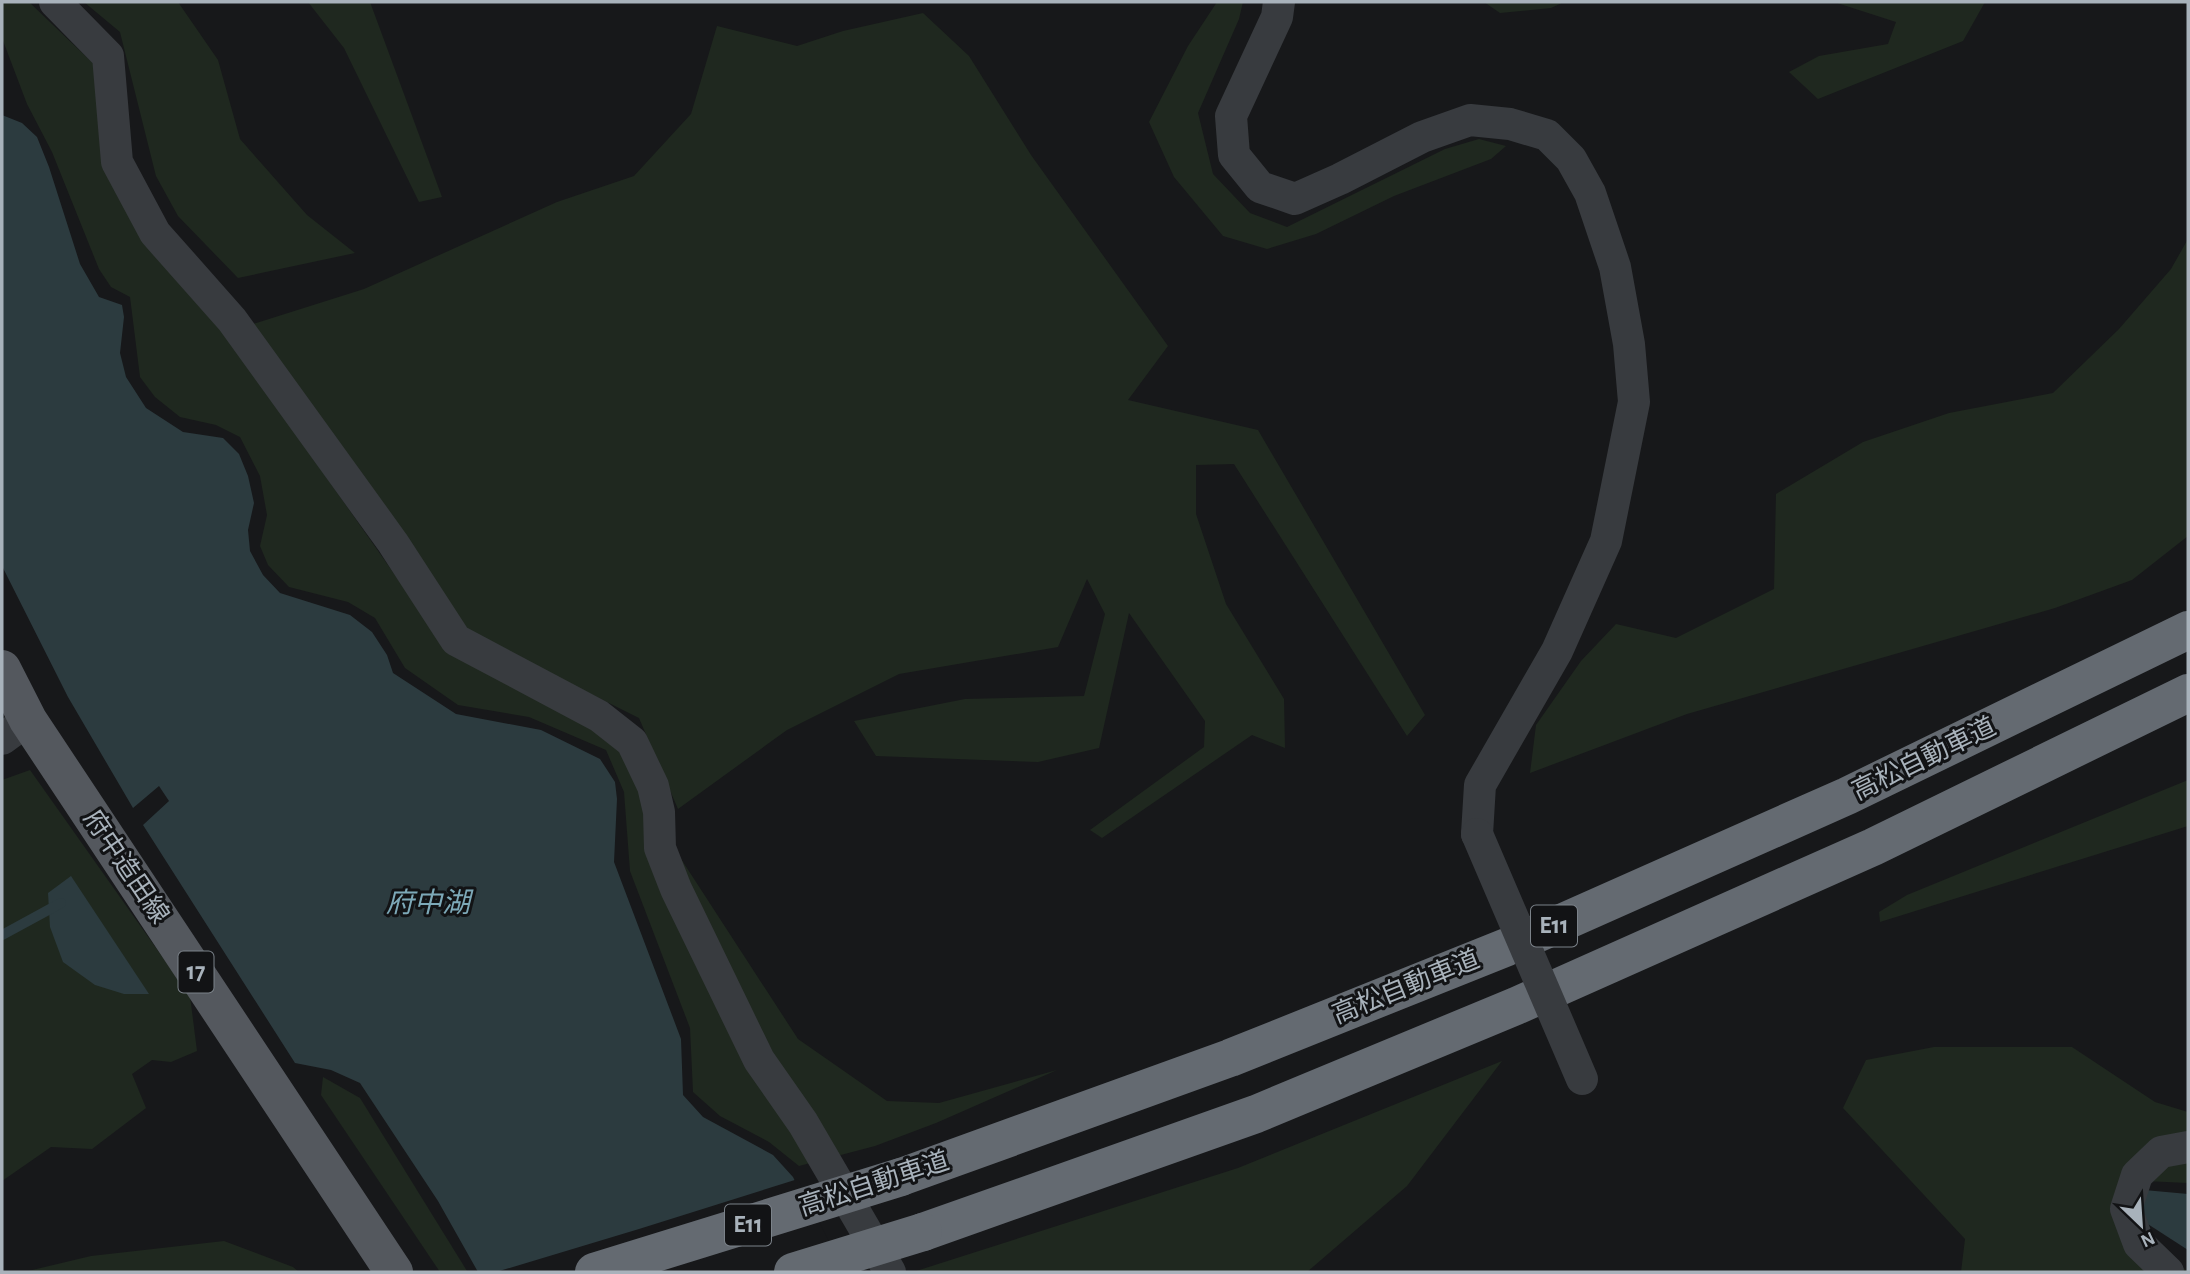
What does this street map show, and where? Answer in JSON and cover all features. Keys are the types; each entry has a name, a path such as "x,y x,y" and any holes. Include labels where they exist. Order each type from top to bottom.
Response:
{"highway":[{"name":"高松自動車道","path":"594,1272 901,1177 1230,1058 1507,947 1847,796 2188,631"},
{"name":"E11","path":"793,1272 923,1232 1256,1114 1516,1006 1873,847 2188,693"}],"main road":[{"name":"府中造田線","path":"2,668 15,729 394,1272"}],"street":[{"path":"55,2 108,56 117,162 155,233 232,320 393,543 456,640 599,716 632,742 653,786 659,812 660,849 676,889 753,1048 803,1123 890,1272"},
{"path":"1279,2 1277,17 1231,116 1234,155 1260,187 1295,199 1422,137 1470,120 1510,124 1547,135 1571,159 1590,193 1615,267 1629,344 1634,402 1606,541 1557,651 1480,785 1477,834 1582,1079"},
{"path":"2168,1272 2139,1244 2126,1209 2137,1175 2161,1152 2188,1147"}],"shaded area":[{"path":"2,2 29,2 98,68 104,169 230,340 449,652 591,726 622,751 646,805 798,1039 887,1101 939,1103 1057,1070 936,1123 875,1146 799,1166 769,1142 720,1116 693,1092 690,1028 630,871 624,792 606,750 529,717 458,705 405,668 375,618 348,602 289,587 268,565 260,546 267,515 260,476 240,437 216,425 180,417 155,397 140,377 130,297 111,287 99,269 52,152 27,104 2,38"},
{"path":"84,2 178,2 218,60 240,139 307,215 355,253 238,278 178,216 156,176 120,32"},
{"path":"308,2 370,2 442,197 419,202 344,48"},
{"path":"1217,2 1243,2 1239,19 1198,113 1213,174 1250,213 1287,227 1445,149 1479,139 1506,146 1491,159 1394,196 1316,234 1267,249 1223,236 1174,177 1149,122 1188,46"},
{"path":"1484,2 1564,2 1551,8 1500,13"},
{"path":"1834,2 1985,2 1963,41 1818,99 1789,72 1819,56 1888,44 1896,22"},
{"path":"923,13 969,56 1031,155 1168,346 1128,400 1258,430 1425,715 1407,736 1234,464 1196,465 1196,514 1226,604 1284,699 1285,748 1252,735 1102,838 1090,830 1204,747 1205,721 1129,613 1099,748 1038,762 876,756 854,721 965,699 1084,696 1105,614 1087,579 1058,647 899,674 787,730 678,809 639,718 467,632 253,324 364,289 557,202 634,176 691,114 717,26 797,46 843,31"},
{"path":"2188,239 2188,536 2132,580 2055,608 1687,714 1530,773 1536,725 1581,661 1616,624 1676,638 1774,589 1776,494 1863,442 1949,413 2053,393 2119,329 2171,269"},
{"path":"30,770 190,996 197,1051 171,1062 152,1060 132,1074 146,1108 92,1149 51,1147 2,1181 2,780"},
{"path":"2188,780 2188,826 1880,922 1879,912 1907,895"},
{"path":"1934,1047 2072,1047 2155,1102 2188,1112 2188,1183 2123,1180 2150,1238 2188,1272 1961,1272 1965,1239 1843,1108 1866,1060"},
{"path":"1502,1061 1407,1186 1307,1272 913,1272 1238,1168"},
{"path":"323,1077 360,1098 467,1271 440,1272 321,1095"},
{"path":"224,1241 293,1267 299,1272 24,1272 91,1256"}],"water":[{"name":"府中湖","path":"2,115 22,123 37,137 80,264 99,297 122,305 124,317 120,353 126,377 146,408 183,432 223,438 239,454 248,476 254,503 248,530 250,551 263,575 280,593 350,615 372,632 387,655 393,673 456,714 541,730 600,759 615,782 617,799 614,862 681,1039 683,1095 703,1117 773,1155 793,1177 840,1272 478,1272 438,1201 360,1083 331,1070 295,1063 143,825 169,801 159,786 133,808 68,697 2,566"},
{"path":"71,876 149,994 124,994 95,985 63,962 50,927 48,893"},
{"path":"2133,1189 2188,1194 2188,1250 2140,1219"}],"pier":[{"path":"798,1179 844,1272 496,1272 639,1229"}],"waterway":[{"path":"2,935 61,903"}]}
